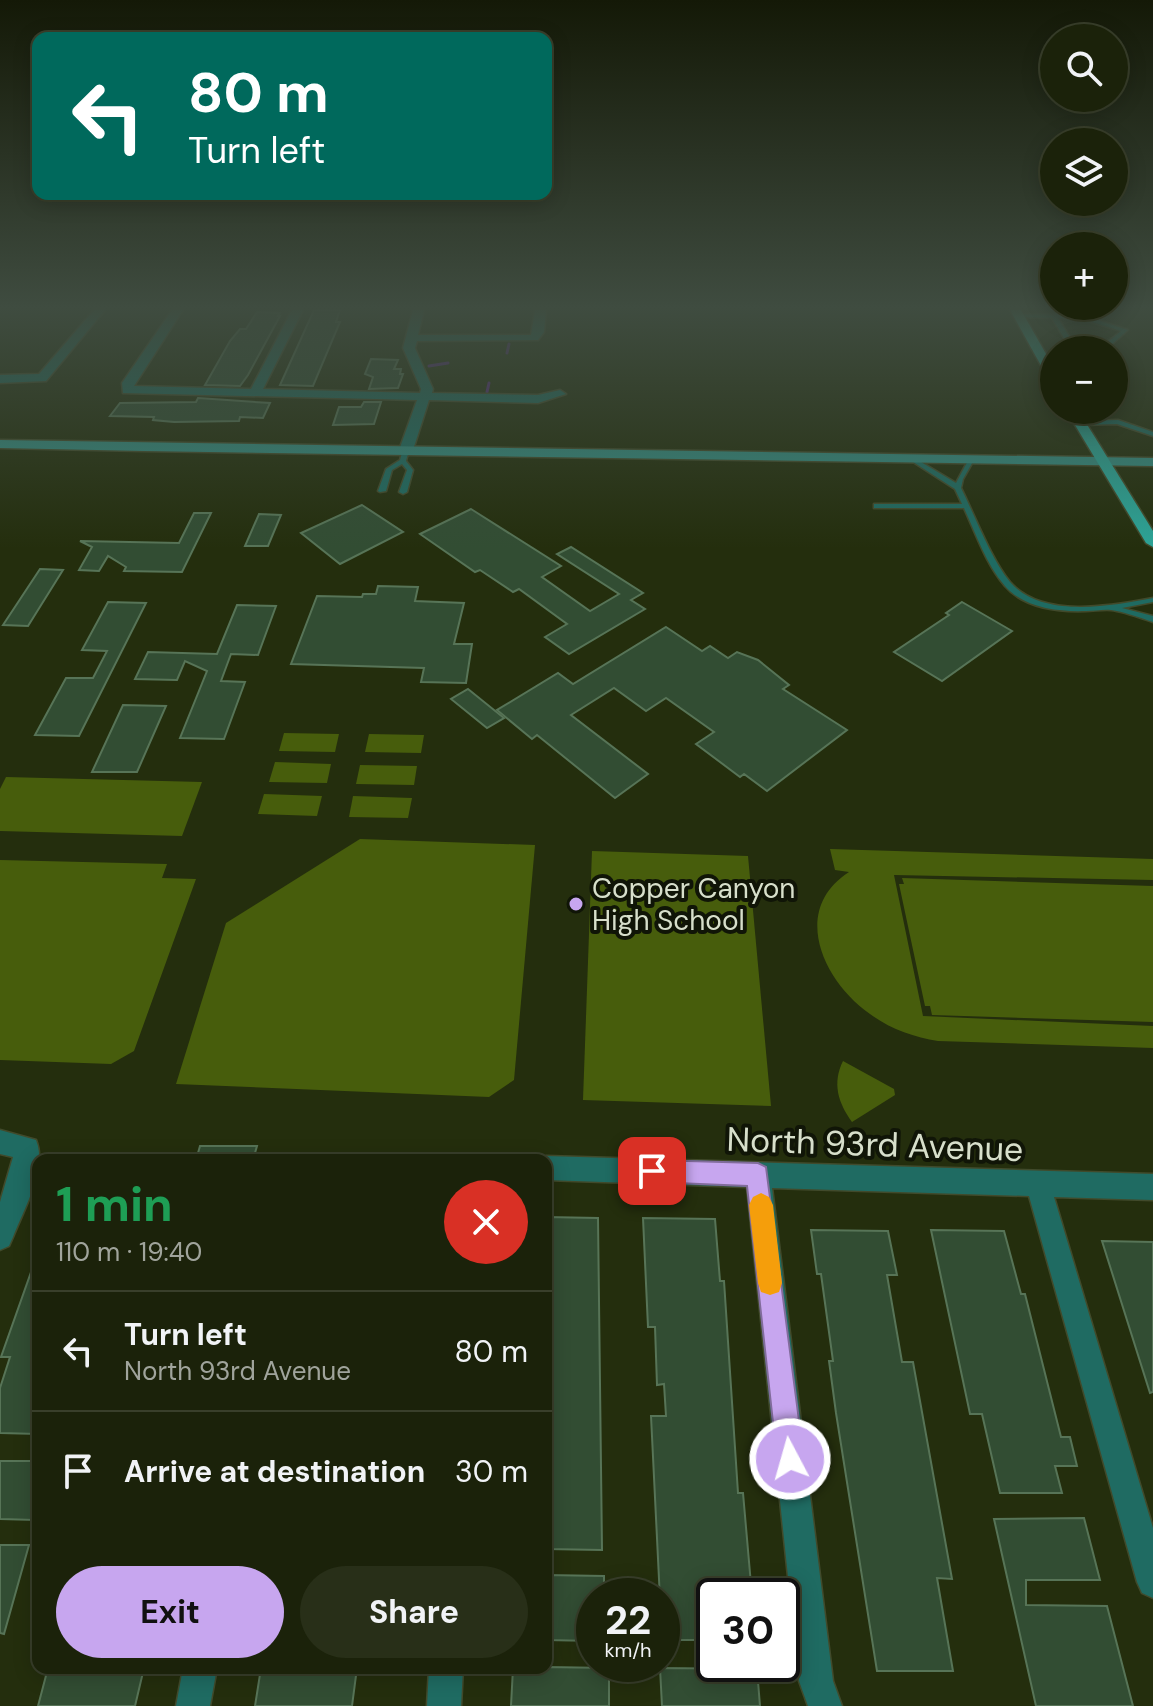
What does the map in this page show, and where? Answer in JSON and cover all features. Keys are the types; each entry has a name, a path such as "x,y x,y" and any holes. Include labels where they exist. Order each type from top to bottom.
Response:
{"main road":[{"path":"1080,424 1153,543"},
{"path":"0,444 404,457 909,457 1153,462"}],"street":[{"path":"127,390 538,399 560,394"},
{"path":"404,457 424,390"},
{"path":"0,1142 27,1149 23,1175 0,1237"},
{"name":"North 93rd Avenue","path":"552,1168 1153,1187"},
{"path":"758,1175 816,1681 825,1706"},
{"path":"1038,1184 1153,1582"},
{"path":"193,1706 199,1674"},
{"path":"444,1706 446,1674"}],"lane":[{"path":"1124,424 1153,434"},
{"path":"382,491 389,469 404,457 410,470 403,492"},
{"path":"909,457 958,488 1008,585 1028,601 1044,607 1114,608 1153,600"},
{"path":"958,488 972,458"},
{"path":"877,506 967,506"},
{"path":"1114,608 1153,619"}],"green space":[{"path":"284,733 339,734 335,752 279,751"},
{"path":"369,734 424,735 421,753 365,752"},
{"path":"275,762 331,764 327,783 269,782"},
{"path":"360,765 417,766 414,785 356,784"},
{"path":"6,777 202,782 182,836 0,831 0,789"},
{"path":"264,794 322,796 317,816 258,814"},
{"path":"353,796 412,798 408,818 349,817"},
{"path":"360,839 535,845 514,1080 489,1097 176,1084 226,923"},
{"path":"830,849 1153,859 1153,880 894,875 923,1016 1153,1026 1153,1048 938,1041 902,1032 886,1024 853,1000 827,965 820,945 817,925 821,906 831,888 849,872 835,870"},
{"path":"592,851 748,856 771,1106 583,1100"},
{"path":"0,860 167,864 162,878 196,879 134,1051 111,1064 0,1060"},
{"path":"902,878 1153,886 1153,1022 932,1015 930,1006 925,1006 899,884 904,884"},
{"path":"843,1061 894,1089 895,1095 852,1122 838,1093 838,1077"}],"building":[{"path":"198,398 270,403 263,418 240,417 239,421 174,422 153,420 154,417 110,416 120,403 196,402"},
{"path":"364,402 381,402 374,424 333,425 339,407 361,407"},
{"path":"362,505 403,532 340,564 301,533"},
{"path":"471,509 561,566 542,577 590,611 619,594 557,554 571,547 643,593 631,600 645,609 569,654 545,637 567,624 519,589 513,592 480,570 475,572 420,534"},
{"path":"194,513 211,513 182,572 124,571 126,567 108,556 99,571 79,570 92,547 80,541 179,543"},
{"path":"259,514 281,515 268,546 245,546"},
{"path":"40,569 63,570 28,626 3,625"},
{"path":"378,586 418,587 415,601 464,603 454,644 472,644 466,683 421,682 424,668 291,664 317,596 362,597 363,594 376,594"},
{"path":"108,602 146,603 79,736 35,735 66,678 93,678 107,651 82,650"},
{"path":"962,602 1012,631 942,681 894,652 949,615 946,613"},
{"path":"237,605 276,606 258,655 231,654 221,681 245,682 224,739 180,738 207,671 185,661 177,680 135,679 148,652 217,654"},
{"path":"666,627 702,651 710,646 728,658 737,652 758,660 789,685 783,689 847,730 767,791 744,774 740,777 696,744 714,732 666,698 646,711 614,688 571,715 648,774 615,798 537,735 532,739 497,710 558,673 573,684"},
{"path":"468,689 504,718 487,728 451,699"},
{"path":"123,705 166,706 137,772 92,772"},
{"path":"200,1146 257,1146 255,1154 198,1154"},
{"path":"552,1217 598,1218 602,1550 552,1549"},
{"path":"643,1218 715,1219 720,1281 724,1281 738,1493 743,1493 750,1578 696,1578 696,1640 680,1640 680,1578 659,1578 651,1416 666,1416 664,1384 657,1385 655,1327 648,1327"},
{"path":"811,1230 888,1231 897,1275 887,1275 902,1362 913,1362 952,1579 937,1578 953,1671 877,1671 836,1413 829,1361 833,1361 821,1274 817,1274"},
{"path":"931,1230 1004,1231 1021,1294 1025,1294 1061,1437 1070,1437 1077,1466 1055,1466 1062,1493 1000,1493 982,1414 970,1414"},
{"path":"1102,1241 1153,1242 1153,1392 1150,1393"},
{"path":"32,1269 32,1434 0,1433 0,1388 10,1357 1,1357"},
{"path":"0,1461 32,1461 32,1520 0,1519"},
{"path":"1084,1518 1100,1580 1026,1580 1026,1605 1107,1606 1133,1706 1036,1706 994,1519"},
{"path":"0,1545 29,1545 4,1634 0,1633"},
{"path":"552,1575 604,1576 576,1578 576,1641 552,1640"},
{"path":"552,1667 576,1667 576,1682 609,1682 609,1706 511,1706 513,1674 552,1674"},
{"path":"680,1668 696,1668 696,1682 758,1682 760,1706 662,1706 661,1682 680,1682"},
{"path":"46,1674 143,1674 135,1706 38,1706"},
{"path":"260,1674 356,1674 352,1706 255,1706"}],"slow traffic":[{"path":"761,1205 770,1283"}],"place":[{"name":"Copper Canyon High School","path":"576,904"}],"route":[{"path":"652,1171 758,1175 790,1459"}]}
